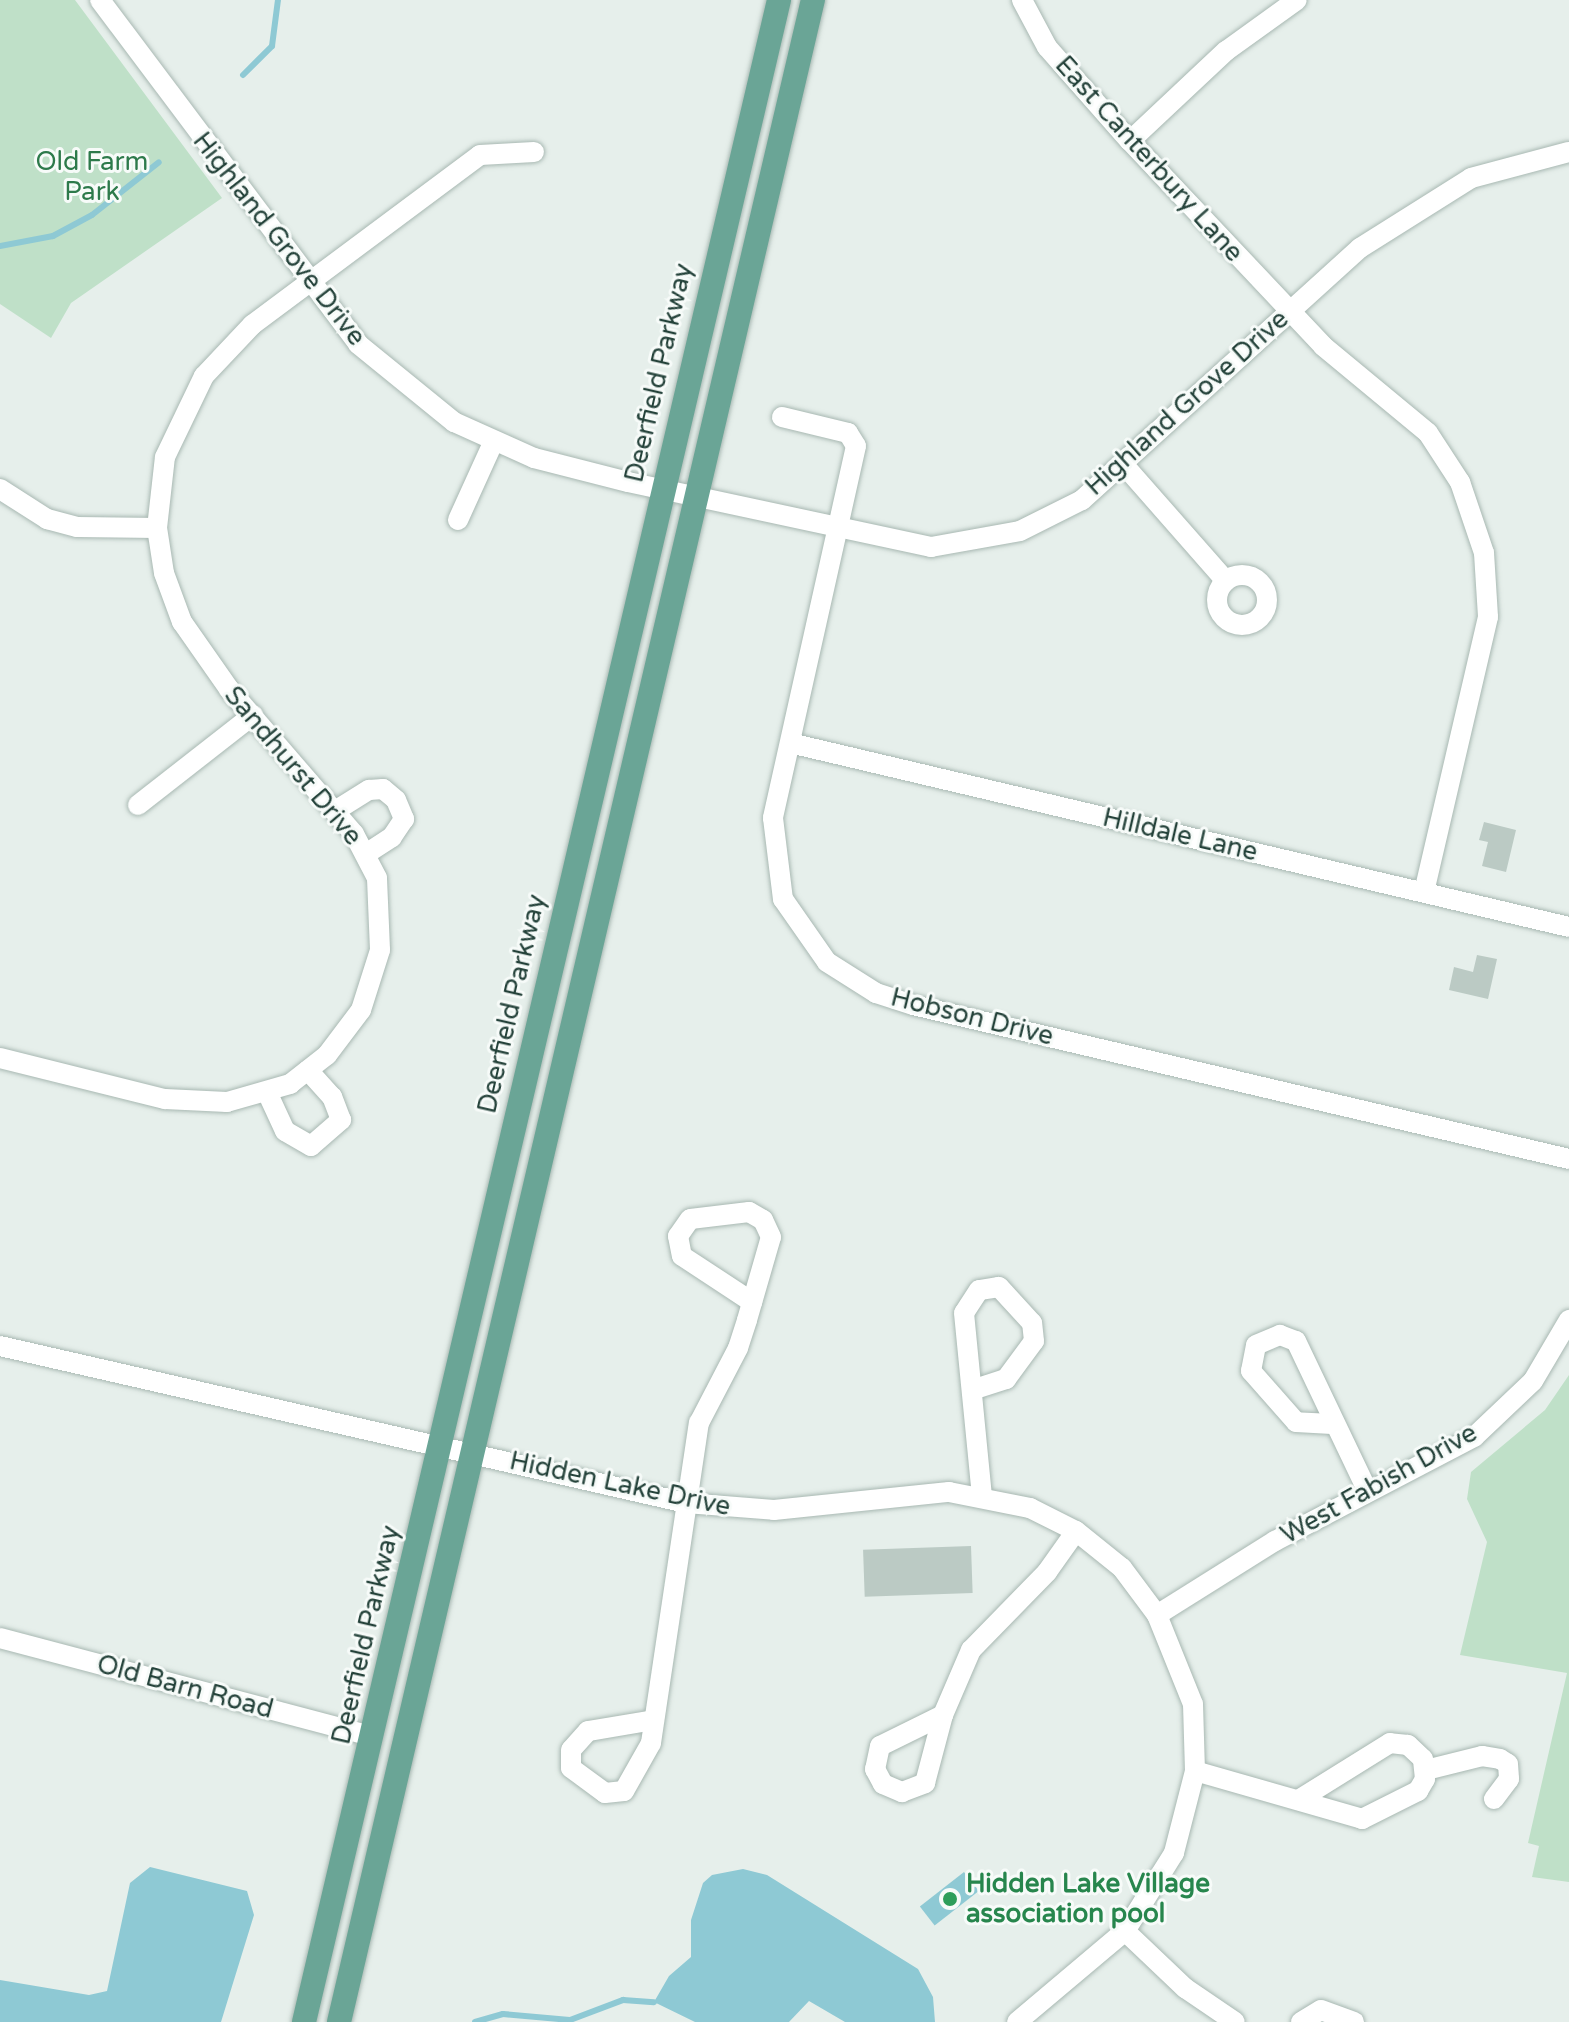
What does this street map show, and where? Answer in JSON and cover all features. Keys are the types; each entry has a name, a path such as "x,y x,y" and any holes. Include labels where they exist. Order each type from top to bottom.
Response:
{"main road":[{"name":"Deerfield Parkway","path":"304,2022 661,490 779,0"},
{"path":"339,2022 693,498 813,0"}],"street":[{"name":"Highland Grove Drive","path":"100,0 310,284 388,372 493,443 693,498 890,542 962,545 1053,518 1124,465 1288,311 1414,209 1471,178 1569,152"},
{"name":"East Canterbury Lane","path":"1022,0 1047,47 1130,141 1288,311 1428,433 1460,482 1481,541 1488,617 1424,892"},
{"path":"1130,141 1226,51 1297,0"},
{"name":"Sandhurst Drive","path":"0,1058 196,1105 267,1092 308,1070 346,1034 373,981 381,903 366,854 335,811 253,715 182,622 164,573 157,528 165,457 204,376 252,325 480,155 534,152"},
{"name":"Hobson Drive","path":"782,417 836,429 855,441 839,529 773,818 776,871 783,899 809,943 846,977 913,1005 1569,1159"},
{"path":"458,520 493,443"},
{"path":"1124,465 1226,581"},
{"path":"0,489 47,519 77,527 157,528"},
{"path":"138,805 253,715"},
{"name":"Hilldale Lane","path":"790,743 1569,927"},
{"path":"335,811 369,790 383,789 396,800 404,819 392,837 366,854"},
{"path":"267,1092 285,1131 311,1146 341,1120 332,1097 308,1070"},
{"path":"654,1720 588,1731 571,1750 571,1768 605,1793 624,1791 651,1743 702,1414 738,1348 752,1302 771,1237 763,1220 739,1210 690,1219 678,1247 689,1265 752,1302"},
{"path":"972,1390 1006,1379 1034,1341 1032,1323 999,1287 979,1290 964,1313 982,1497"},
{"name":"West Fabish Drive","path":"1157,1615 1217,1574 1486,1426 1533,1381 1569,1320"},
{"path":"1332,1424 1296,1422 1251,1371 1256,1345 1280,1335 1296,1341 1332,1424 1368,1492"},
{"name":"Hidden Lake Drive","path":"0,1346 439,1443 686,1503 739,1511 949,1492 1030,1508 1076,1531 1122,1568 1157,1615 1193,1704 1195,1771 1174,1853 1125,1931 1017,2022"},
{"path":"943,1715 971,1650 1047,1572 1076,1531"},
{"name":"Old Barn Road","path":"0,1638 371,1736"},
{"path":"1195,1771 1371,1818 1418,1791 1426,1770 1415,1749 1390,1743 1300,1799"},
{"path":"1426,1770 1482,1756 1500,1759 1508,1764 1509,1779 1494,1799"},
{"path":"1125,1931 1185,1988 1235,2022"},
{"path":"1301,2022 1328,2010 1354,2022"}],"green space":[{"name":"Old Farm Park","path":"0,0 75,0 222,198 71,303 51,338 0,304"},
{"path":"1569,1375 1569,1882 1532,1877 1539,1846 1528,1843 1567,1673 1460,1655 1487,1542 1467,1499 1471,1472 1545,1410"}],"water":[{"path":"150,1867 247,1891 254,1915 221,2022 0,2022 0,1980 89,1995 107,1991 130,1883"},
{"path":"743,1869 767,1875 918,1969 933,1997 935,2022 845,2022 809,2001 789,2022 695,2022 654,2002 669,1976 691,1957 691,1920 703,1883 712,1875"},
{"name":"Hidden Lake Village association pool","path":"964,1872 979,1891 935,1925 920,1906"}],"building":[{"path":"1484,822 1516,830 1506,872 1482,866 1488,842 1479,840"},
{"path":"1477,955 1497,959 1488,999 1449,990 1454,967 1473,972"},
{"path":"971,1546 973,1593 865,1597 863,1550"}],"waterway":[{"path":"243,75 272,46 278,0"},
{"path":"0,246 53,236 92,215 159,162"},
{"path":"475,2022 503,2014 570,2020 623,2000 654,2002"}],"place":[{"name":"Hidden Lake Village association pool","path":"950,1899"}]}
